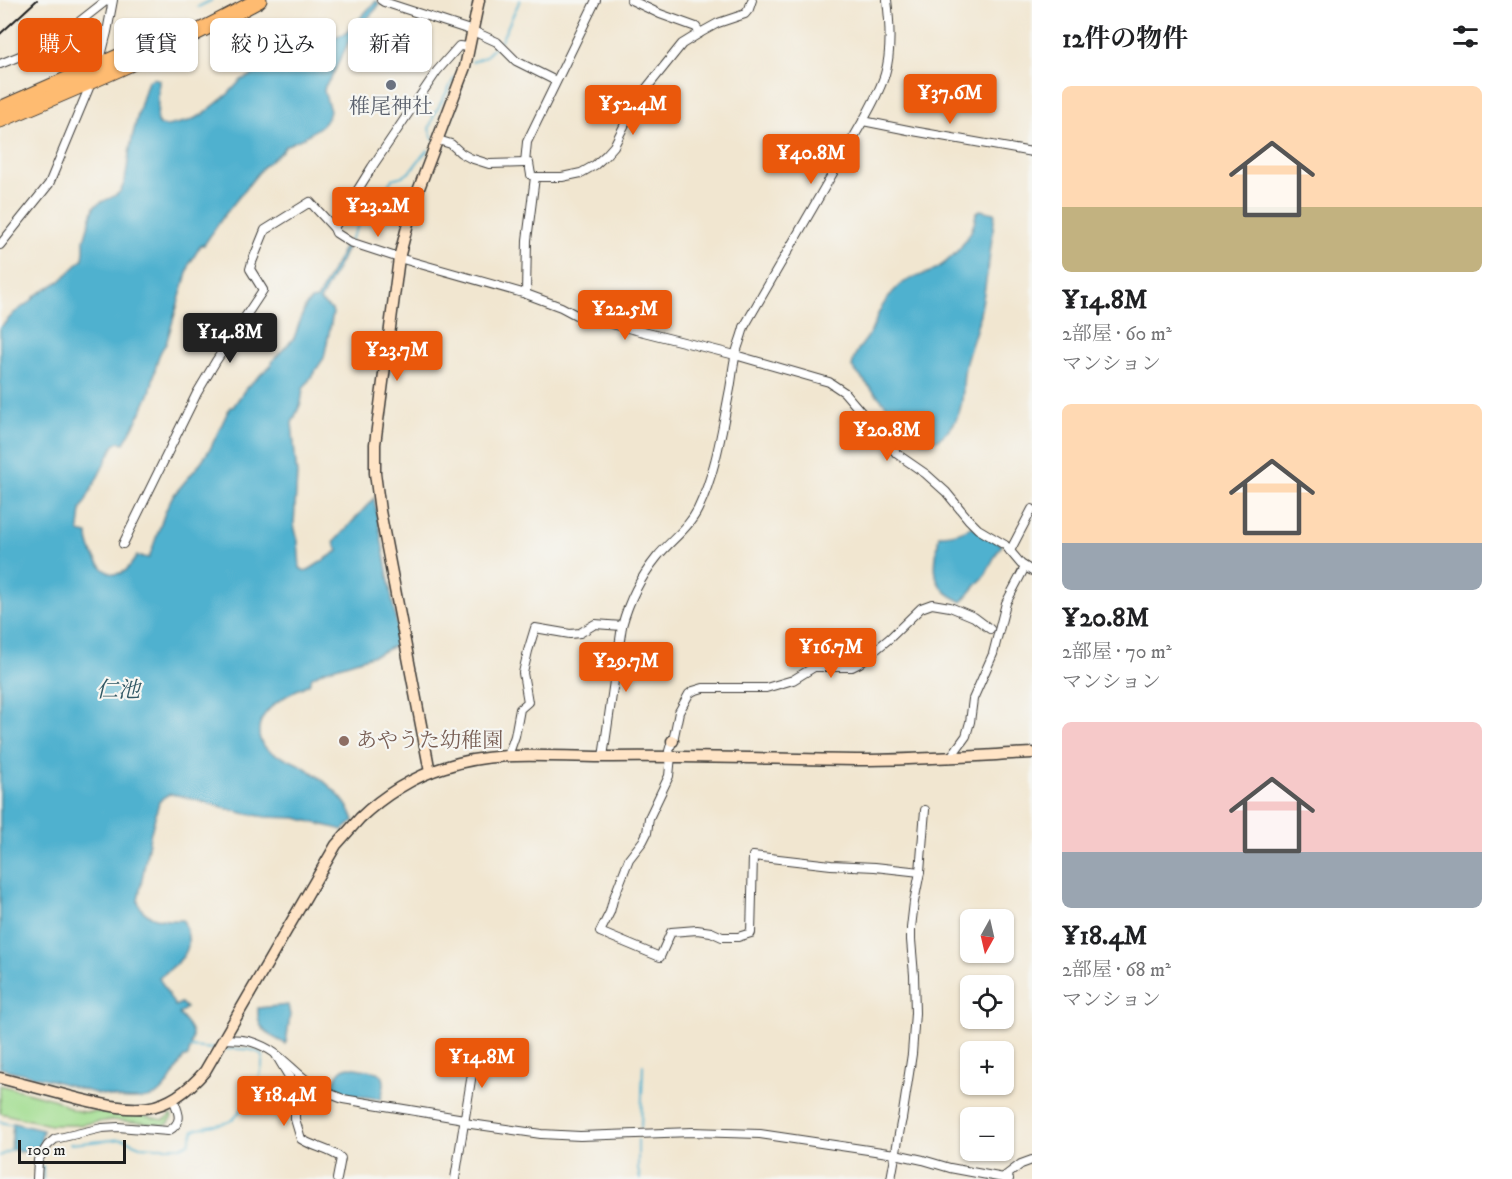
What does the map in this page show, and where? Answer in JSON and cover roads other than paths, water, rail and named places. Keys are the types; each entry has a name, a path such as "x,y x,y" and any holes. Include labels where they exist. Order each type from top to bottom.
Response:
{"highway":[{"path":"102,65 239,0"},
{"path":"0,120 169,46 258,0"},
{"path":"0,109 86,72"}],"street":[{"path":"0,64 56,40 107,0"},
{"path":"102,54 113,0"},
{"path":"381,0 473,31 497,42 516,61 556,81"},
{"path":"430,772 380,511 375,473 375,444 399,258 413,204 465,67 479,0"},
{"path":"525,162 527,142 596,0"},
{"path":"631,0 660,14 696,27 700,33"},
{"path":"438,140 451,144 470,158 489,164 529,163 531,175 535,177 562,177 581,173 595,165 614,146 637,100 676,50 682,44 718,23 745,14 752,0"},
{"path":"603,757 627,605 656,558 697,511 706,491 715,458 735,355 744,327 878,91 885,73 890,41 887,0"},
{"path":"334,228 365,177 437,70 459,45 469,47"},
{"path":"0,245 49,184 96,72"},
{"path":"863,121 1032,152"},
{"path":"526,294 526,240 535,177"},
{"path":"123,544 198,393 263,290 250,269 265,230 310,202 336,233 349,241 399,258 526,294 576,315 735,355 829,382 844,392 897,454 926,474 946,492 978,529 1005,545 1028,569 1006,603 993,654 973,699 966,736 950,758"},
{"path":"1010,551 1032,509"},
{"path":"920,872 753,856 751,933 738,937 722,937 711,932 697,930 671,932 660,957 600,932 610,912 629,859 647,833 649,818 669,776 671,756 669,752 679,712 689,694 703,688 766,688 793,680 814,667 852,667 890,638 921,608 932,604 951,607 974,617 990,628"},
{"path":"507,756 515,736 520,710 528,702 524,673 535,628 570,634 580,633 595,624 622,626"},
{"path":"0,1078 117,1108 146,1108 173,1099 195,1083 205,1071 336,845 362,817 386,797 430,772 447,766 481,758 507,756 671,756 857,760 1032,753"},
{"path":"891,1179 912,1054 915,985 910,940 920,872 925,810"},
{"path":"223,1041 251,1041 273,1051 312,1084 343,1099 542,1134 580,1136 692,1132 760,1134 896,1154 950,1168 1007,1178 1022,1164 1032,1160"},
{"path":"273,1051 291,1080 296,1095 295,1119 301,1139 341,1158 338,1179"},
{"path":"455,1179 475,1055"},
{"path":"37,1179 38,1160 55,1139 102,1128 168,1131 178,1123 179,1117 173,1099"}],"water":[{"name":"仁池","path":"376,1 379,3 368,18 360,18"},
{"name":"仁池","path":"348,31 348,43 336,68 336,37"},
{"name":"仁池","path":"264,72 334,72 324,91 330,111 328,118 321,126 303,138 285,146 263,167 204,245 201,245 190,263 166,344 157,361 147,399 124,443 119,442 114,445 81,510 79,532 88,534 88,541 94,556 104,569 111,573 118,574 125,571 137,556 149,558 172,497 210,449 230,407 233,407 246,388 271,365 294,338 305,307 311,300 317,299 346,244 348,245 341,261 320,301 333,313 324,358 303,389 301,403 292,423 297,475 294,525 300,568 305,571 338,551 334,542 374,498 400,643 378,654 323,671 312,677 309,684 284,697 269,709 260,724 259,733 265,747 304,767 339,795 351,812 354,821 343,830 296,818 242,813 170,794 159,802 138,901 144,912 150,916 183,920 187,931 188,947 180,960 159,978 175,1006 181,1003 186,1008 179,1014 191,1030 192,1043 188,1057 184,1057 161,1092 151,1097 123,1099 0,1068 0,328 14,313 36,295 60,281 83,259 84,240 94,207 119,193 123,186 140,106 148,81 155,78 159,80 157,121 160,125 167,126 189,121 202,115 241,80"},
{"path":"980,210 995,213 978,324 965,367 961,407 955,422 947,432 939,439 924,442 917,439 857,373 852,367 853,360 872,329 880,310 891,295 903,283 938,268 953,255 971,231 976,213"},
{"path":"972,526 1002,545 986,574 962,602 940,586 936,572 936,557 939,535 957,533"},
{"path":"288,1005 290,1015 286,1044 264,1031 259,1022 258,1008"},
{"path":"350,1067 378,1072 383,1077 381,1099 351,1095 331,1089 342,1069"},
{"path":"13,1123 43,1130 39,1148 18,1152 16,1149 12,1150"}],"waterway":[{"path":"198,7 212,0"},
{"path":"501,41 520,0"},
{"path":"472,62 485,57 495,47"},
{"path":"433,139 429,129 455,77"},
{"path":"350,240 392,179 407,174 428,150"},
{"path":"190,1047 214,1049"},
{"path":"70,1144 123,1139 140,1146 181,1147 189,1143 194,1130 232,1120 252,1092 261,1070 263,1056 250,1050 223,1049"},
{"path":"641,1127 643,1065"},
{"path":"0,1122 14,1125"},
{"path":"638,1140 640,1179"},
{"path":"0,1156 12,1149"},
{"path":"43,1166 43,1179"}],"railway":[{"path":"0,34 37,0"}],"place":[{"name":"椎尾神社","path":"391,85"},
{"name":"あやうた幼稚園","path":"344,741"}]}
